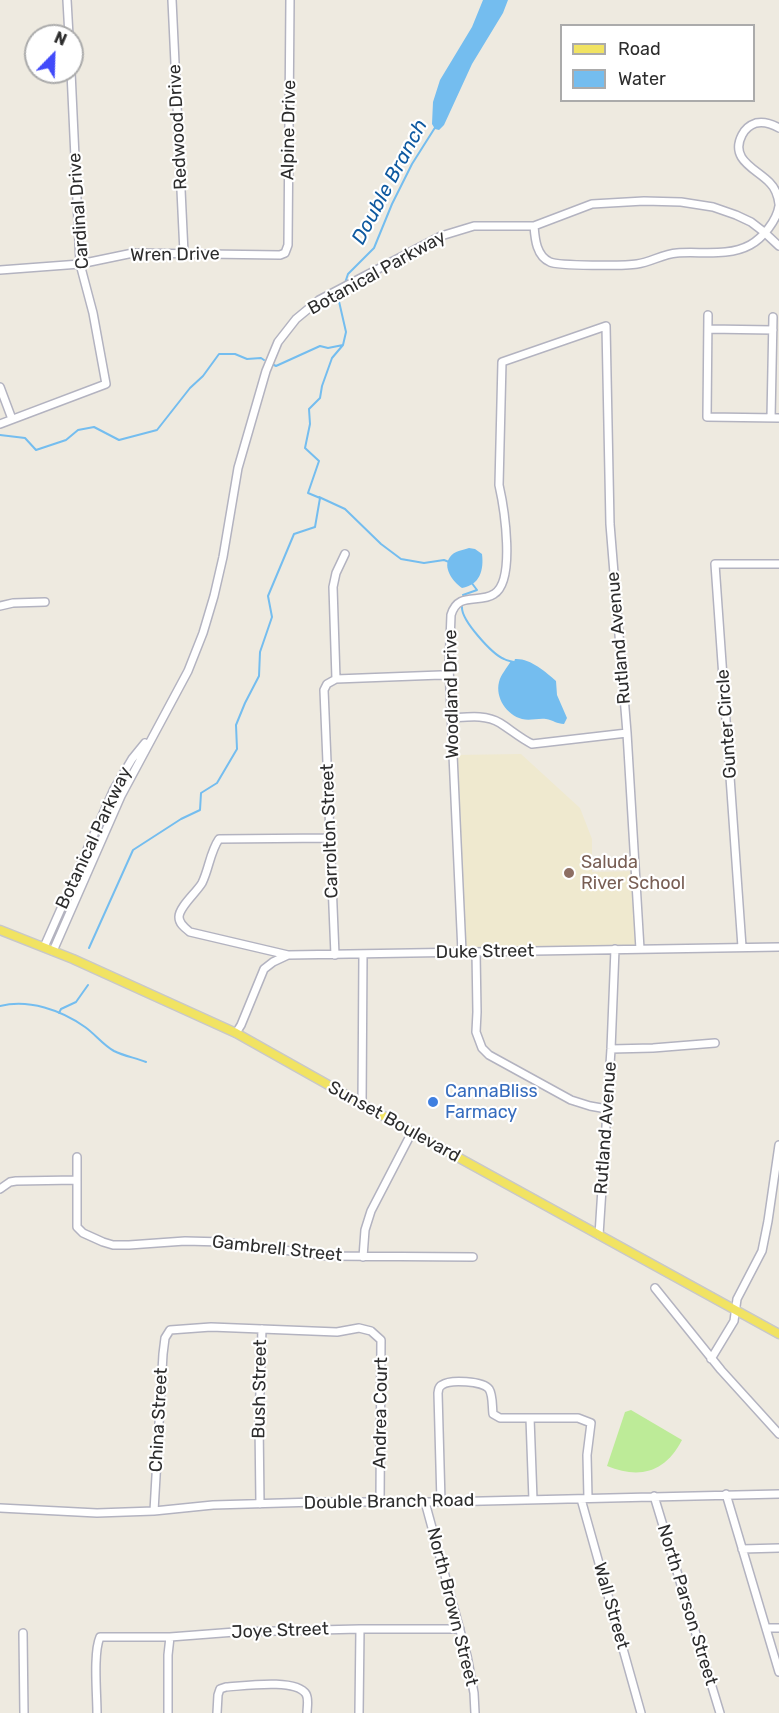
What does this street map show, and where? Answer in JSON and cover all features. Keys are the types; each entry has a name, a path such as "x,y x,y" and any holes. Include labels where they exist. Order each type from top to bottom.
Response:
{"main road":[{"name":"Sunset Boulevard","path":"0,930 44,947 236,1033 779,1334"}],"street":[{"path":"67,0 68,24"},
{"name":"Redwood Drive","path":"172,0 184,253"},
{"name":"Alpine Drive","path":"280,255 285,252 288,245 290,0"},
{"name":"Cardinal Drive","path":"12,419 106,384 93,313 80,264 72,84"},
{"path":"534,226 541,255 548,261 558,264 629,265 675,253 734,251 752,244 774,219 779,205 775,189 747,165 741,156 739,146 741,136 753,124 768,123 779,128"},
{"name":"Botanical Parkway","path":"53,951 121,796 188,670 203,633 223,557 240,460 270,359 278,342 289,327 314,304 327,296 450,232 474,226 534,226 592,204 662,202 692,203 713,207 744,218 779,246"},
{"name":"Wren Drive","path":"0,270 80,264 133,253 280,255"},
{"path":"708,315 707,417 775,418 773,317"},
{"name":"Woodland Drive","path":"462,952 449,677 451,615 458,603 494,594 505,575 507,543 500,485 502,362 606,326"},
{"name":"Rutland Avenue","path":"606,326 610,524 627,733 640,949"},
{"path":"708,329 772,330"},
{"path":"0,387 12,419 0,424"},
{"path":"345,554 336,573 333,587 336,679 441,675 449,677"},
{"name":"Gunter Circle","path":"742,947 715,564 779,564"},
{"path":"0,606 13,603 45,602"},
{"name":"Carrolton Street","path":"335,955 324,690 327,684 336,679"},
{"path":"452,718 475,717 498,721 521,739 532,744 627,733"},
{"name":"Botanical Parkway","path":"44,947 114,789 132,759 152,734"},
{"name":"Duke Street","path":"330,838 219,839 214,846 201,884 182,907 178,916 180,922 190,932 288,956 779,947"},
{"name":"Rutland Avenue","path":"599,1236 615,949"},
{"path":"476,952 476,1032 482,1048 489,1055 571,1100 607,1109"},
{"path":"362,1104 363,954"},
{"path":"236,1033 264,969 273,962 288,956"},
{"path":"611,1049 715,1043"},
{"path":"363,1257 365,1230 371,1211 412,1132"},
{"path":"711,1359 734,1321 737,1299 762,1251 779,1145"},
{"path":"0,1189 16,1181 77,1180 77,1157"},
{"name":"Gambrell Street","path":"77,1180 77,1227 83,1233 113,1245 185,1241 223,1242 305,1254 363,1257 473,1257"},
{"path":"655,1288 711,1359 779,1434"},
{"name":"Andrea Court","path":"262,1329 337,1332 359,1328 370,1331 381,1340 380,1502"},
{"name":"Bush Street","path":"170,1330 262,1329 259,1422 260,1504"},
{"name":"China Street","path":"154,1511 163,1354 165,1338 170,1330"},
{"name":"North Brown Street","path":"441,1502 439,1387 444,1383 452,1382 483,1384 491,1393 493,1414 500,1418 530,1418"},
{"path":"530,1418 533,1500"},
{"name":"Wall Street","path":"530,1418 578,1418 591,1423 584,1498 641,1713"},
{"path":"726,1494 779,1672"},
{"name":"Double Branch Road","path":"0,1508 97,1513 154,1511 213,1505 779,1494"},
{"name":"North Parson Street","path":"654,1496 720,1713"},
{"name":"North Brown Street","path":"425,1502 472,1677 475,1713"},
{"path":"742,1549 779,1548"},
{"path":"766,1628 779,1628"},
{"path":"359,1713 360,1629"},
{"name":"Joye Street","path":"97,1713 97,1659 100,1637 170,1637 235,1632 360,1629 460,1629"},
{"path":"23,1633 24,1713"},
{"path":"168,1713 170,1637"},
{"path":"217,1713 220,1689 280,1684 292,1685 305,1693 308,1699 307,1713"}],"shaded area":[{"path":"521,754 580,808 592,839 592,872 636,871 640,949 462,952 453,755"}],"green space":[{"path":"631,1410 682,1440 668,1460 650,1470 630,1472 607,1466 625,1412"}],"water":[{"path":"483,0 508,0 503,13 472,64 444,125 439,130 435,129 432,124 433,102 440,80 472,27"},
{"path":"469,548 482,554 482,566 477,580 462,588 455,582 447,565 454,553"},
{"path":"515,659 532,663 556,681 557,695 567,718 564,724 546,719 522,719 512,714 503,705 499,694 499,682 511,661 514,662"}],"waterway":[{"name":"Double Branch","path":"345,283 348,274 374,248 412,164 436,126"},
{"name":"Double Branch","path":"308,493 319,461 305,448 310,424 309,409 320,398 332,358 343,345 346,332 338,297 341,291"},
{"path":"274,365 320,346 328,348 343,345"},
{"path":"0,435 25,438 36,450 66,440 78,430 94,427 119,440 157,430 219,354 235,354 247,359 261,358 264,360"},
{"name":"Double Branch","path":"89,948 133,850 181,819 200,810 201,793 217,783 237,749 236,725 259,676 260,652 272,617 268,596 294,534 315,527 320,498 308,493"},
{"path":"319,497 345,509 381,544 401,559 424,563 444,560 449,562"},
{"path":"463,595 477,590 471,582"},
{"path":"462,607 466,620 485,644 499,656 514,662"},
{"name":"Double Branch","path":"59,1013 61,1009 76,1002 88,985"},
{"path":"0,1006 22,1004 55,1011 85,1027 114,1051 146,1062"}],"place":[{"name":"Saluda River School","path":"569,873"},
{"name":"CannaBliss Farmacy","path":"433,1102"}]}
